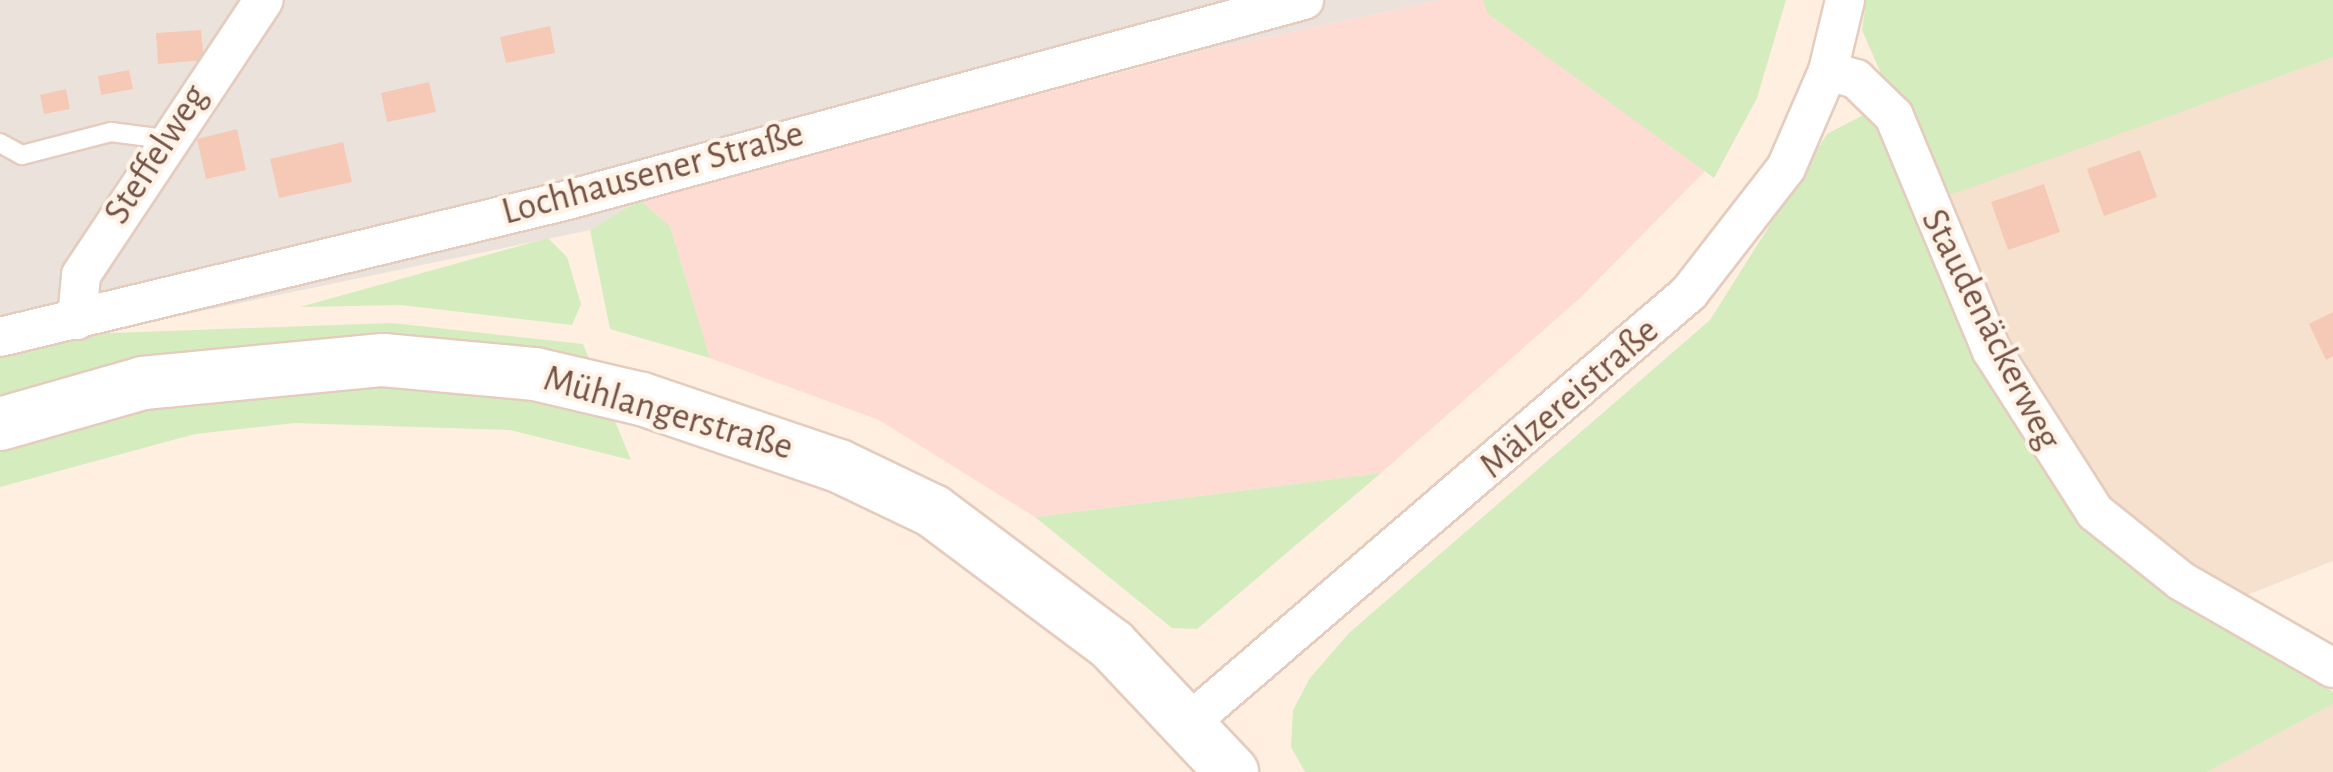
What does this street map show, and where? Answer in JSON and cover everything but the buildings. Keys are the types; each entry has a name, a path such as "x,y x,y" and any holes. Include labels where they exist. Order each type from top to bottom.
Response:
{"main road":[{"name":"Mühlangerstraße","path":"0,424 144,383 363,361 534,374 642,399 822,460 933,512 1046,588 1191,721 1232,772"}],"street":[{"name":"Steffelweg","path":"77,320 81,275 165,139 264,0"},
{"name":"Lochhausener Straße","path":"0,337 564,201 1304,0"},
{"name":"Mälzereistraße","path":"1191,721 1689,293 1755,218 1828,72 1846,0"},
{"name":"Staudenäckerweg","path":"1828,72 1856,79 1894,116 1992,350 2095,512 2180,581 2333,668"}],"lane":[{"path":"0,158 110,132 165,139"},
{"path":"0,142 22,155"}],"shaded area":[{"path":"0,0 1442,0 1201,51 763,164 640,200 590,230 0,353"},
{"path":"1442,0 1483,0 1488,13 1705,171 1580,298 1381,473 1035,517 879,420 710,358 670,226 640,200 1201,51"},
{"path":"2333,57 2333,561 2237,599 2214,618 1991,381 1911,207"},
{"path":"2333,704 2333,772 2207,772"}],"green space":[{"path":"1483,0 1786,0 1757,98 1714,178 1487,13"},
{"path":"1866,0 2333,0 2333,57 1936,200 1862,30"},
{"path":"1867,113 1900,159 1911,207 1991,381 2214,618 2333,692 2333,704 2207,772 1305,772 1291,747 1293,710 1310,678 1349,633 1710,320 1827,134"},
{"path":"640,200 670,226 710,358 610,329 590,230"},
{"path":"548,238 567,257 581,304 572,325 401,305 300,307"},
{"path":"392,323 583,344 631,460 510,430 295,423 195,434 0,487 0,353 85,334"},
{"path":"1381,473 1197,629 1172,628 1035,517"}]}
